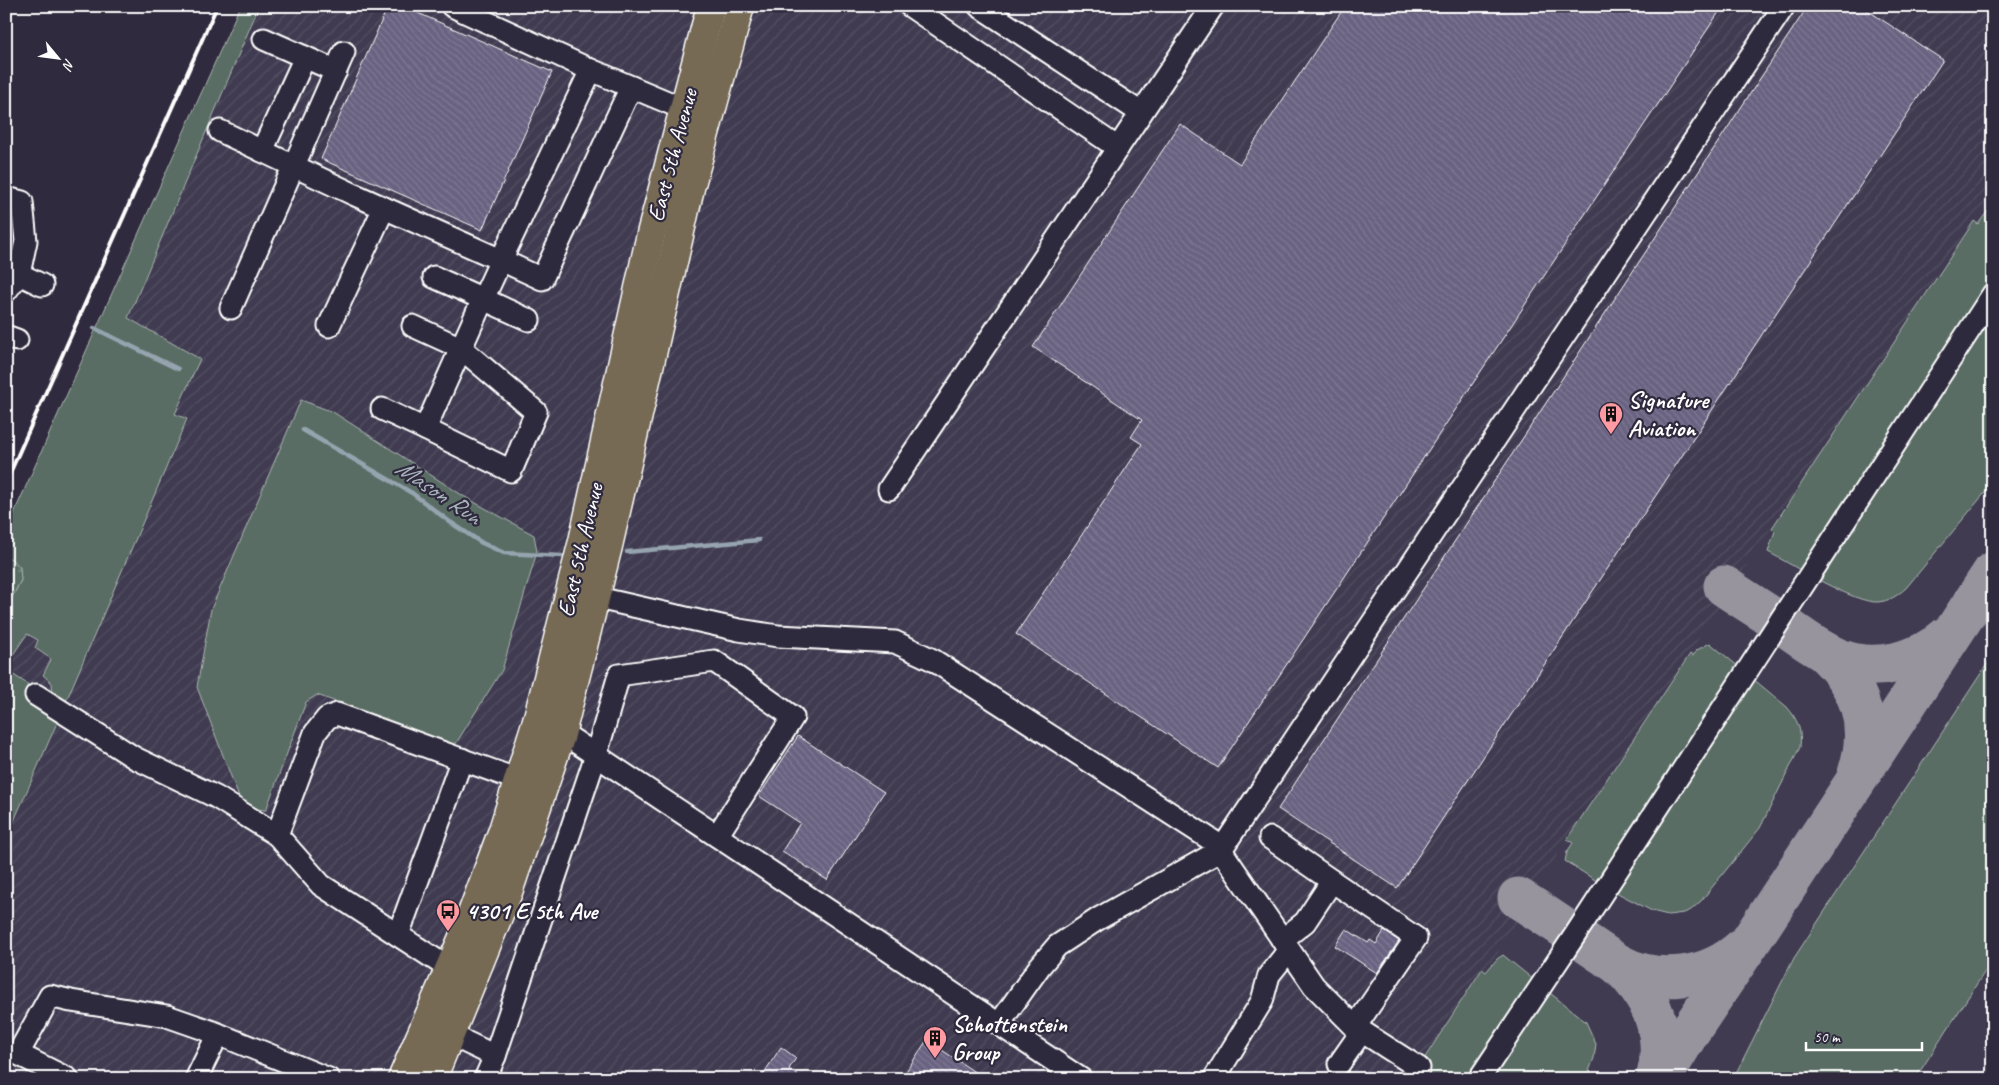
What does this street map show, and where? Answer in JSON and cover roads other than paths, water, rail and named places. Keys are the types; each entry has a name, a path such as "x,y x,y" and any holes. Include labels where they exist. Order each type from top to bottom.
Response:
{"main road":[{"name":"East 5th Avenue","path":"432,1079 508,892 561,732 583,594 583,541 651,234 711,6"},
{"name":"East 5th Avenue","path":"402,1079 450,969 503,830 538,717 583,594 740,6"}],"street":[{"path":"452,6 591,70 684,108"},
{"path":"910,6 1118,148"},
{"path":"979,6 1141,113"},
{"path":"889,488 1213,6"},
{"path":"999,1024 1040,966 1057,946 1098,919 1221,850 1784,6"},
{"path":"231,308 340,61 305,57 264,39"},
{"path":"262,151 305,57"},
{"path":"425,429 483,299 591,70"},
{"path":"220,131 542,279 631,87"},
{"path":"6,198 22,202 26,241 20,274 6,291"},
{"path":"329,326 384,208"},
{"path":"20,274 42,285"},
{"path":"434,278 529,320"},
{"path":"1479,1079 1993,294"},
{"path":"382,410 510,470 536,412 462,348 413,326"},
{"path":"583,594 739,630 778,636 895,642 933,660 1216,843 1314,986 1358,1029 1419,1068"},
{"path":"485,1079 596,755 619,675 714,661 793,717 717,836"},
{"path":"36,696 135,758 216,797 277,834 321,885 450,969"},
{"path":"277,834 315,733 327,718 337,714 518,780"},
{"path":"538,717 1081,1079"},
{"path":"398,935 462,759"},
{"path":"1270,838 1416,938 1358,1029 1339,1064"},
{"path":"1214,1079 1262,1001 1269,975 1286,945 1305,922 1332,881"},
{"path":"68,1079 18,1054 50,996 167,1016 218,1034 316,1076"},
{"path":"196,1079 218,1034"},
{"path":"451,1035 494,1056"}],"waterway":[{"name":"Mason Run","path":"94,328 178,369"},
{"name":"Mason Run","path":"303,430 412,493 450,522 482,543 504,553 562,556"},
{"name":"Mason Run","path":"627,552 759,540"}],"railway":[{"path":"6,482 217,6"}],"place":[{"name":"Signature Aviation","path":"1611,435"},
{"name":"4301 E 5th Ave","path":"448,932"},
{"name":"Schottenstein Group","path":"935,1059"}]}
